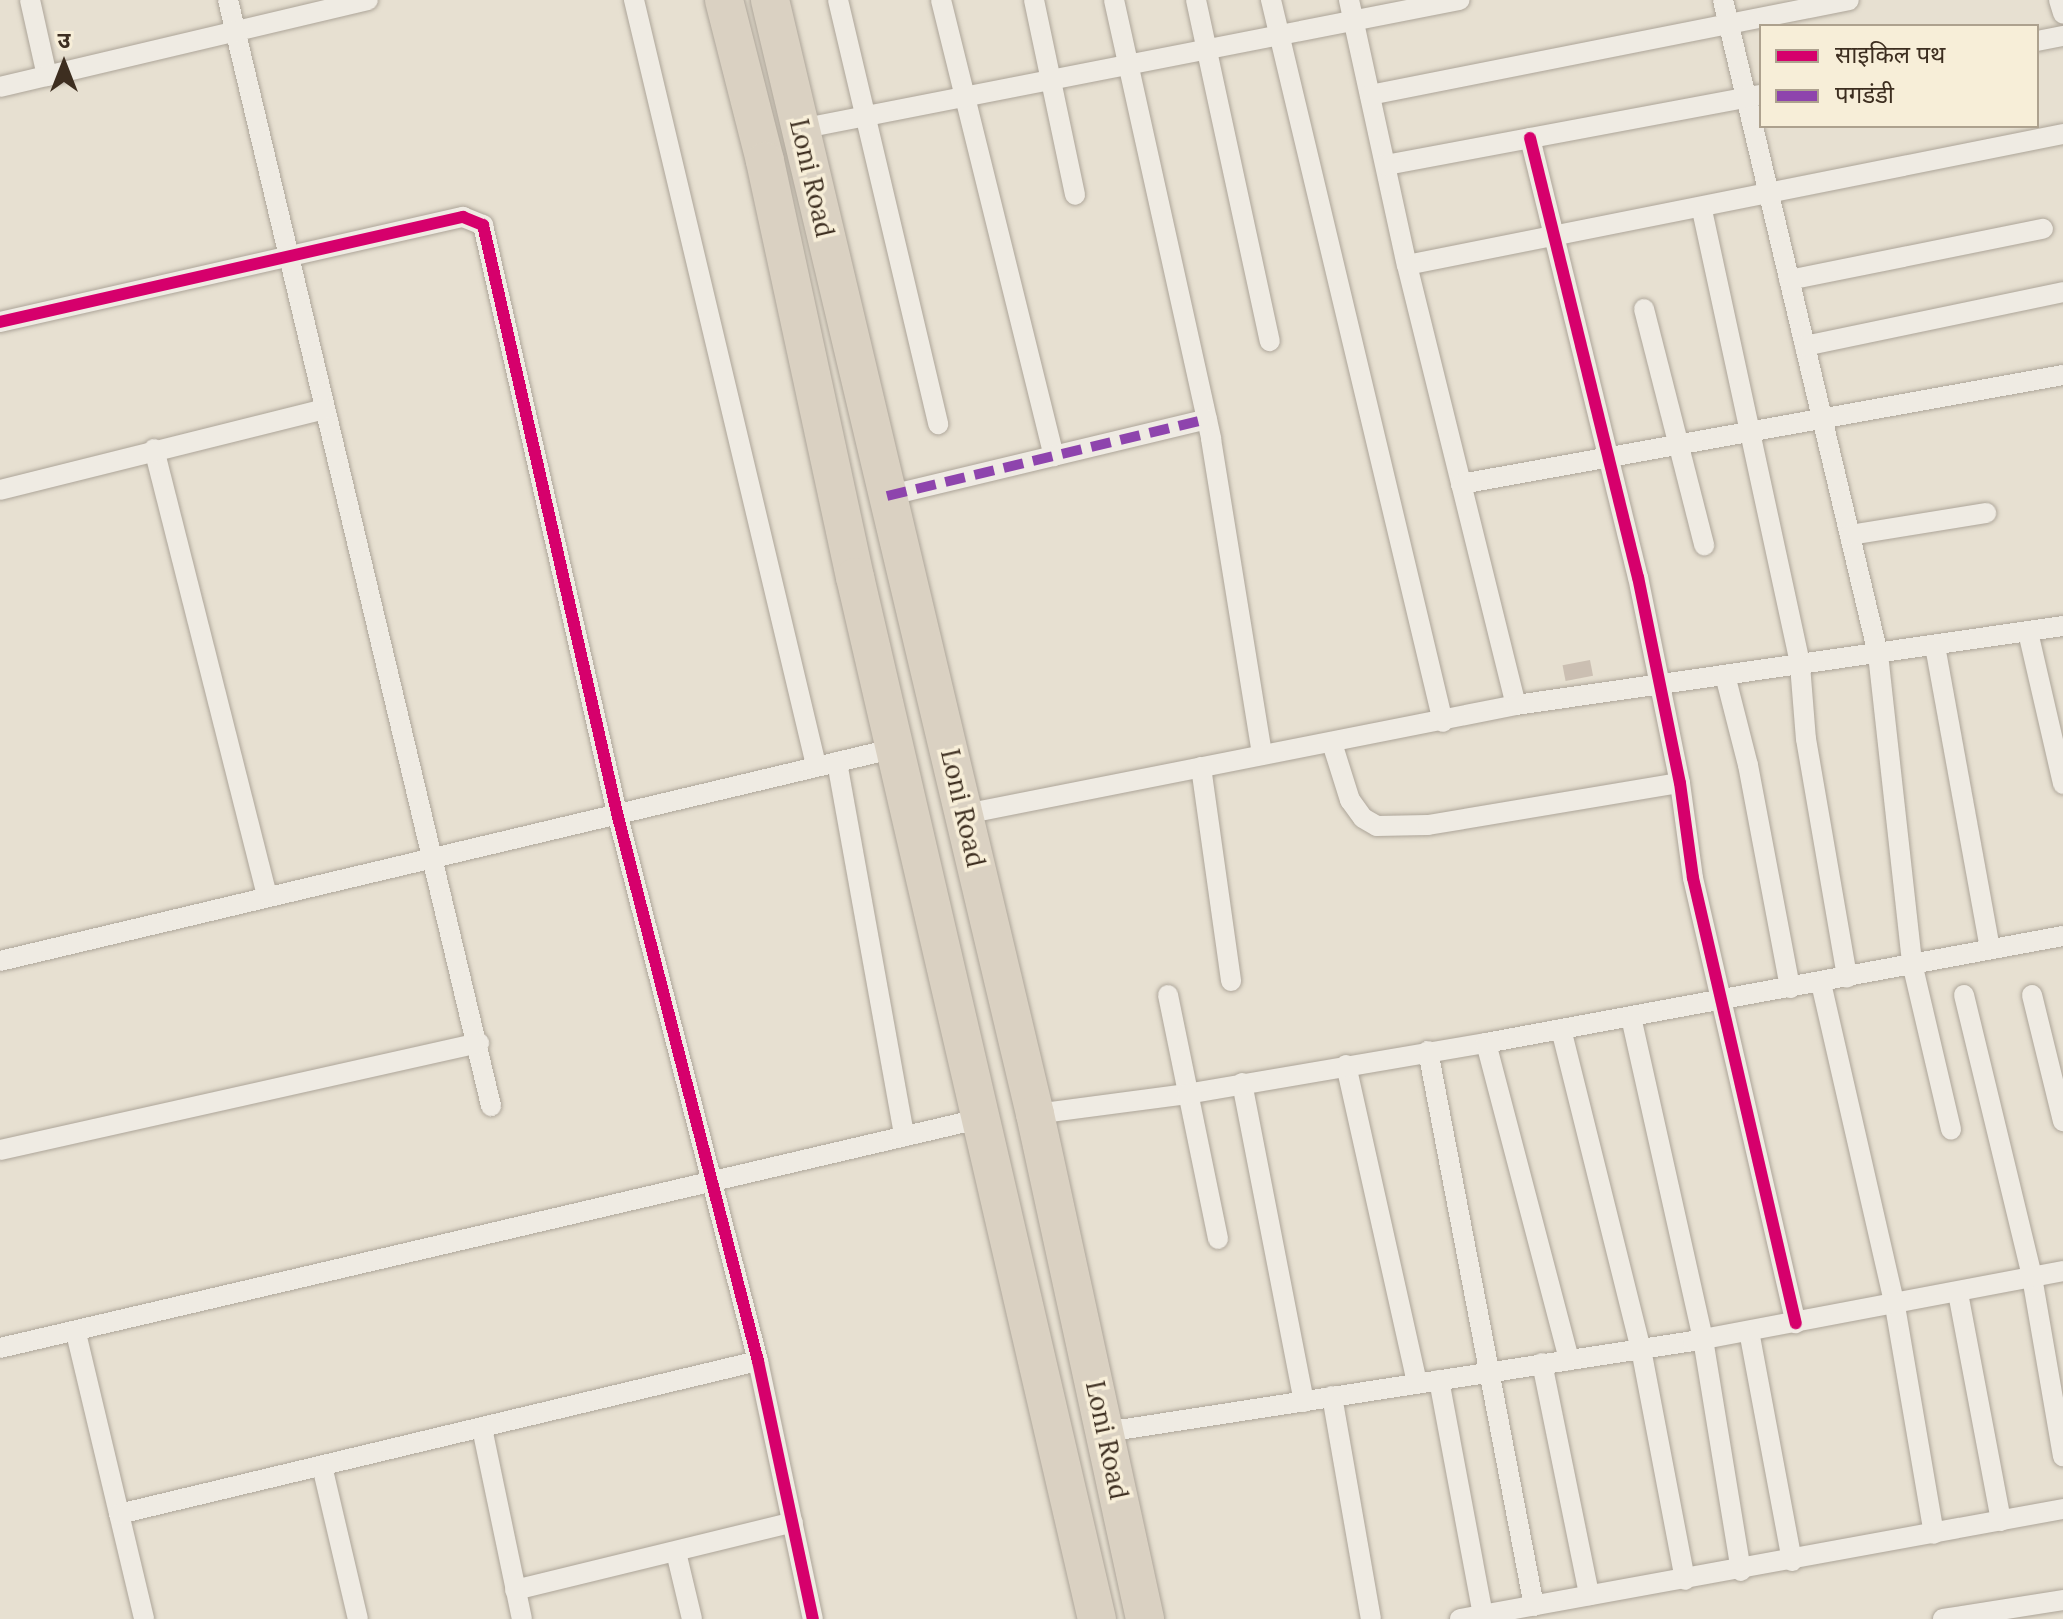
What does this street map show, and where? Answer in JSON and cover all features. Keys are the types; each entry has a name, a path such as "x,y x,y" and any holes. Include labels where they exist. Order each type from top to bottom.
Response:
{"highway":[{"name":"Loni Road","path":"724,0 765,161 979,1119 1097,1619"},
{"name":"Loni Road","path":"770,0 1035,1114 1145,1619"}],"street":[{"path":"30,0 47,76"},
{"path":"228,0 431,859 479,1043 491,1106"},
{"path":"0,87 368,0"},
{"path":"634,0 826,763 904,1136"},
{"path":"838,0 938,424"},
{"path":"941,0 1054,456"},
{"path":"1034,0 1075,195"},
{"path":"1114,0 1207,419 1262,755"},
{"path":"1196,0 1270,341"},
{"path":"1271,0 1443,722"},
{"path":"800,129 1279,32 1351,9 1459,0"},
{"path":"1723,0 1754,97 1759,128"},
{"path":"1370,95 1849,0"},
{"path":"2059,0 2063,13"},
{"path":"1351,9 1407,265 1516,705"},
{"path":"2039,41 2063,36"},
{"path":"1386,165 1754,97"},
{"path":"1759,128 1789,280 1878,654 1912,963 1951,1129"},
{"path":"1407,265 1702,210 2063,134"},
{"path":"1530,138 1610,456 1680,783 1693,878 1796,1323"},
{"path":"1702,210 1800,665 1806,739 1847,977"},
{"path":"0,322 463,217 483,225 617,813 715,1181 758,1361 813,1619"},
{"path":"1789,280 2043,229"},
{"path":"1805,346 2063,292"},
{"path":"1644,309 1704,545"},
{"path":"1461,484 2063,375"},
{"path":"0,490 154,449 324,409"},
{"path":"887,496 1207,419"},
{"path":"154,449 267,896"},
{"path":"1850,535 1986,513"},
{"path":"965,814 1443,722 1516,705 2063,626"},
{"path":"2028,632 2063,784"},
{"path":"1935,646 1990,949"},
{"path":"1725,675 1748,765 1790,988"},
{"path":"1332,743 1350,800 1363,818 1377,826 1428,825 1680,783"},
{"path":"0,961 896,748"},
{"path":"1201,767 1231,981"},
{"path":"1035,1114 1187,1094 1486,1043 2063,936"},
{"path":"1821,983 1895,1306 1934,1534"},
{"path":"1168,995 1218,1239"},
{"path":"1964,995 2032,1277 2063,1456"},
{"path":"2032,995 2063,1121"},
{"path":"1631,1017 1703,1339 1741,1571"},
{"path":"1561,1029 1641,1349 1685,1580"},
{"path":"0,1150 479,1043"},
{"path":"1486,1043 1569,1360"},
{"path":"1428,1051 1492,1372 1534,1606"},
{"path":"1346,1065 1417,1383"},
{"path":"1242,1083 1304,1402"},
{"path":"0,1348 76,1333 979,1119"},
{"path":"1106,1432 1703,1339 1895,1306 2063,1271"},
{"path":"1958,1293 2001,1521"},
{"path":"1749,1331 1792,1561"},
{"path":"76,1333 144,1619"},
{"path":"119,1514 758,1361"},
{"path":"1542,1363 1589,1595"},
{"path":"1439,1380 1483,1615"},
{"path":"1332,1396 1371,1619"},
{"path":"482,1428 522,1619"},
{"path":"322,1466 358,1619"},
{"path":"1460,1619 1741,1571 2063,1509"},
{"path":"515,1590 793,1522"},
{"path":"676,1552 692,1619"},
{"path":"1943,1619 2063,1600"}],"building":[{"path":"1590,660 1593,676 1566,681 1563,665"}],"marked path":[{"path":"887,496 1207,419"}],"cycle path":[{"path":"1530,138 1638,577 1680,783 1693,878 1796,1323"},
{"path":"0,322 463,217 483,225 617,813 758,1361 813,1619"}]}
